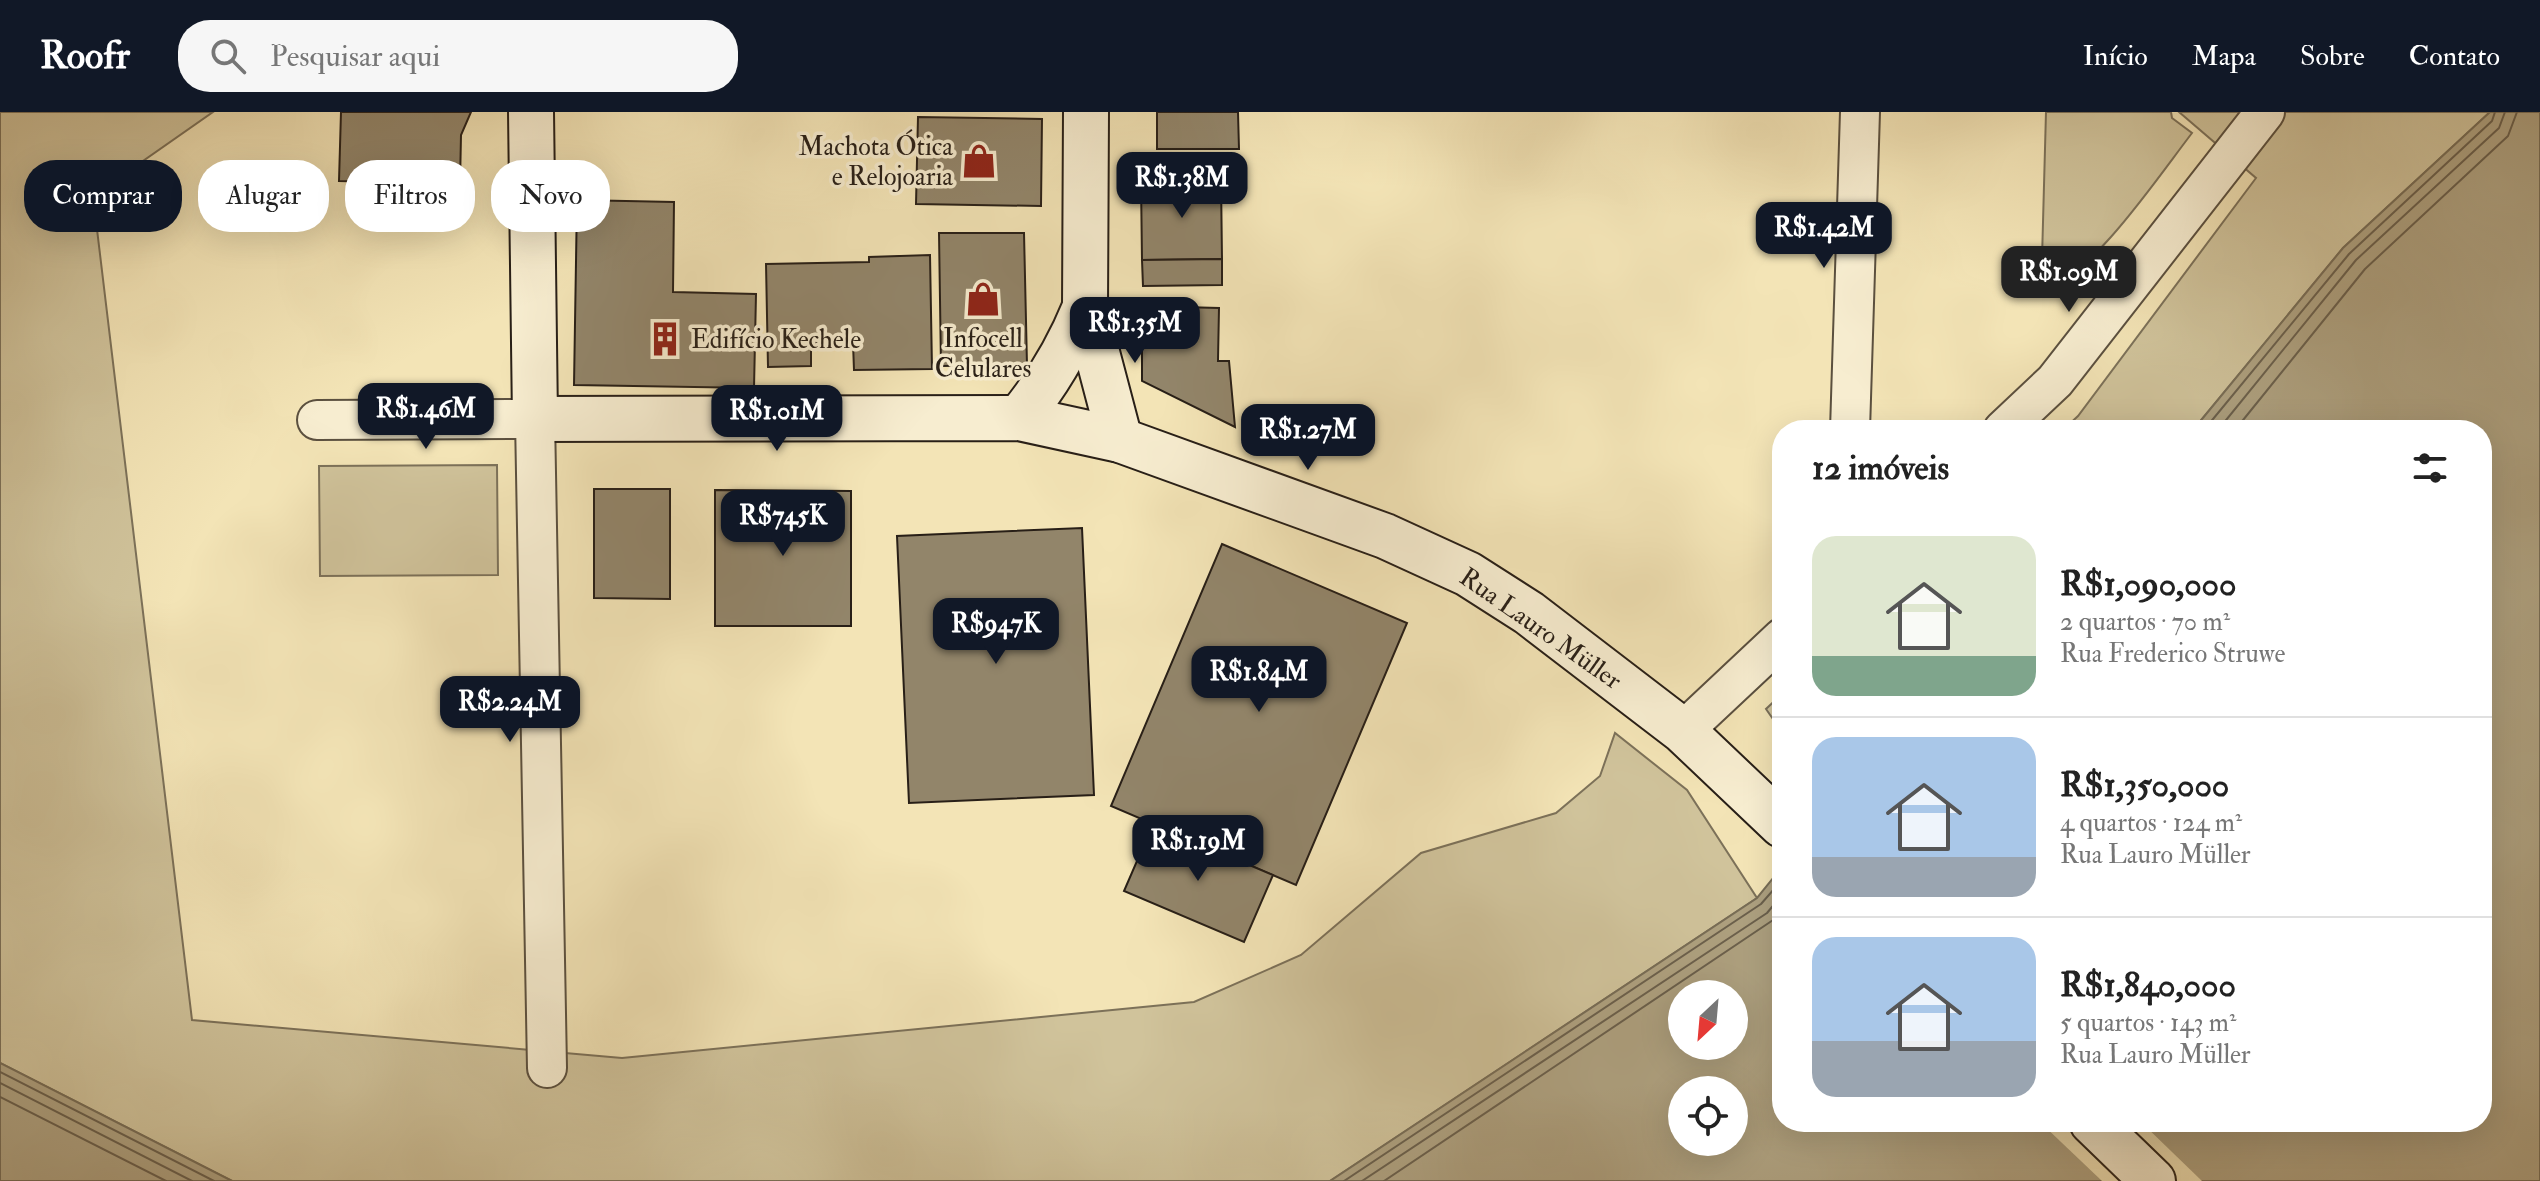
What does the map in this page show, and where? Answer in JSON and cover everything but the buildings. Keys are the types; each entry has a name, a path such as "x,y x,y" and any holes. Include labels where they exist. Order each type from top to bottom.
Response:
{"main road":[{"path":"531,112 535,419"},
{"path":"1086,112 1085,307 1120,440"},
{"path":"1019,418 1049,382 1070,346 1085,307"},
{"name":"Rua Lauro Müller","path":"535,419 1019,418 1120,440 1385,536 1468,574 1529,613 1683,731 1772,816"},
{"path":"2102,1132 2153,1181"}],"street":[{"path":"1850,420 1860,112"},
{"path":"2014,420 2055,381 2265,112"},
{"path":"317,420 535,419 547,1068"},
{"path":"1683,731 1772,647"}],"shaded area":[{"path":"0,112 213,112 144,160 24,160 24,232 97,232 192,1020 622,1058 1194,1002 1301,955 1421,853 1556,813 1600,776 1615,733 1687,790 1757,898 1330,1181 232,1181 0,1063"},
{"path":"2046,112 2171,112 2172,118 2192,133 2103,246 2062,283 2041,296"},
{"path":"2179,112 2490,112 2343,248 2201,420 2074,420 2078,416 2256,178"},
{"path":"497,465 498,575 320,576 319,466"},
{"path":"1772,703 1772,718 1766,709"}],"water":[{"path":"2490,112 2540,112 2540,1181 1330,1181 1757,898 1772,879 1772,1132 2492,1132 2492,420 2201,420 2343,248"},
{"path":"0,1063 232,1181 0,1181"}],"pier":[{"path":"2051,1132 2151,1132 2202,1181 2102,1181"}],"place":[{"name":"Machota Ótica e Relojoaria","path":"979,161"},
{"name":"Infocell Celulares","path":"983,299"},
{"name":"Edifício Kechele","path":"665,339"}]}
